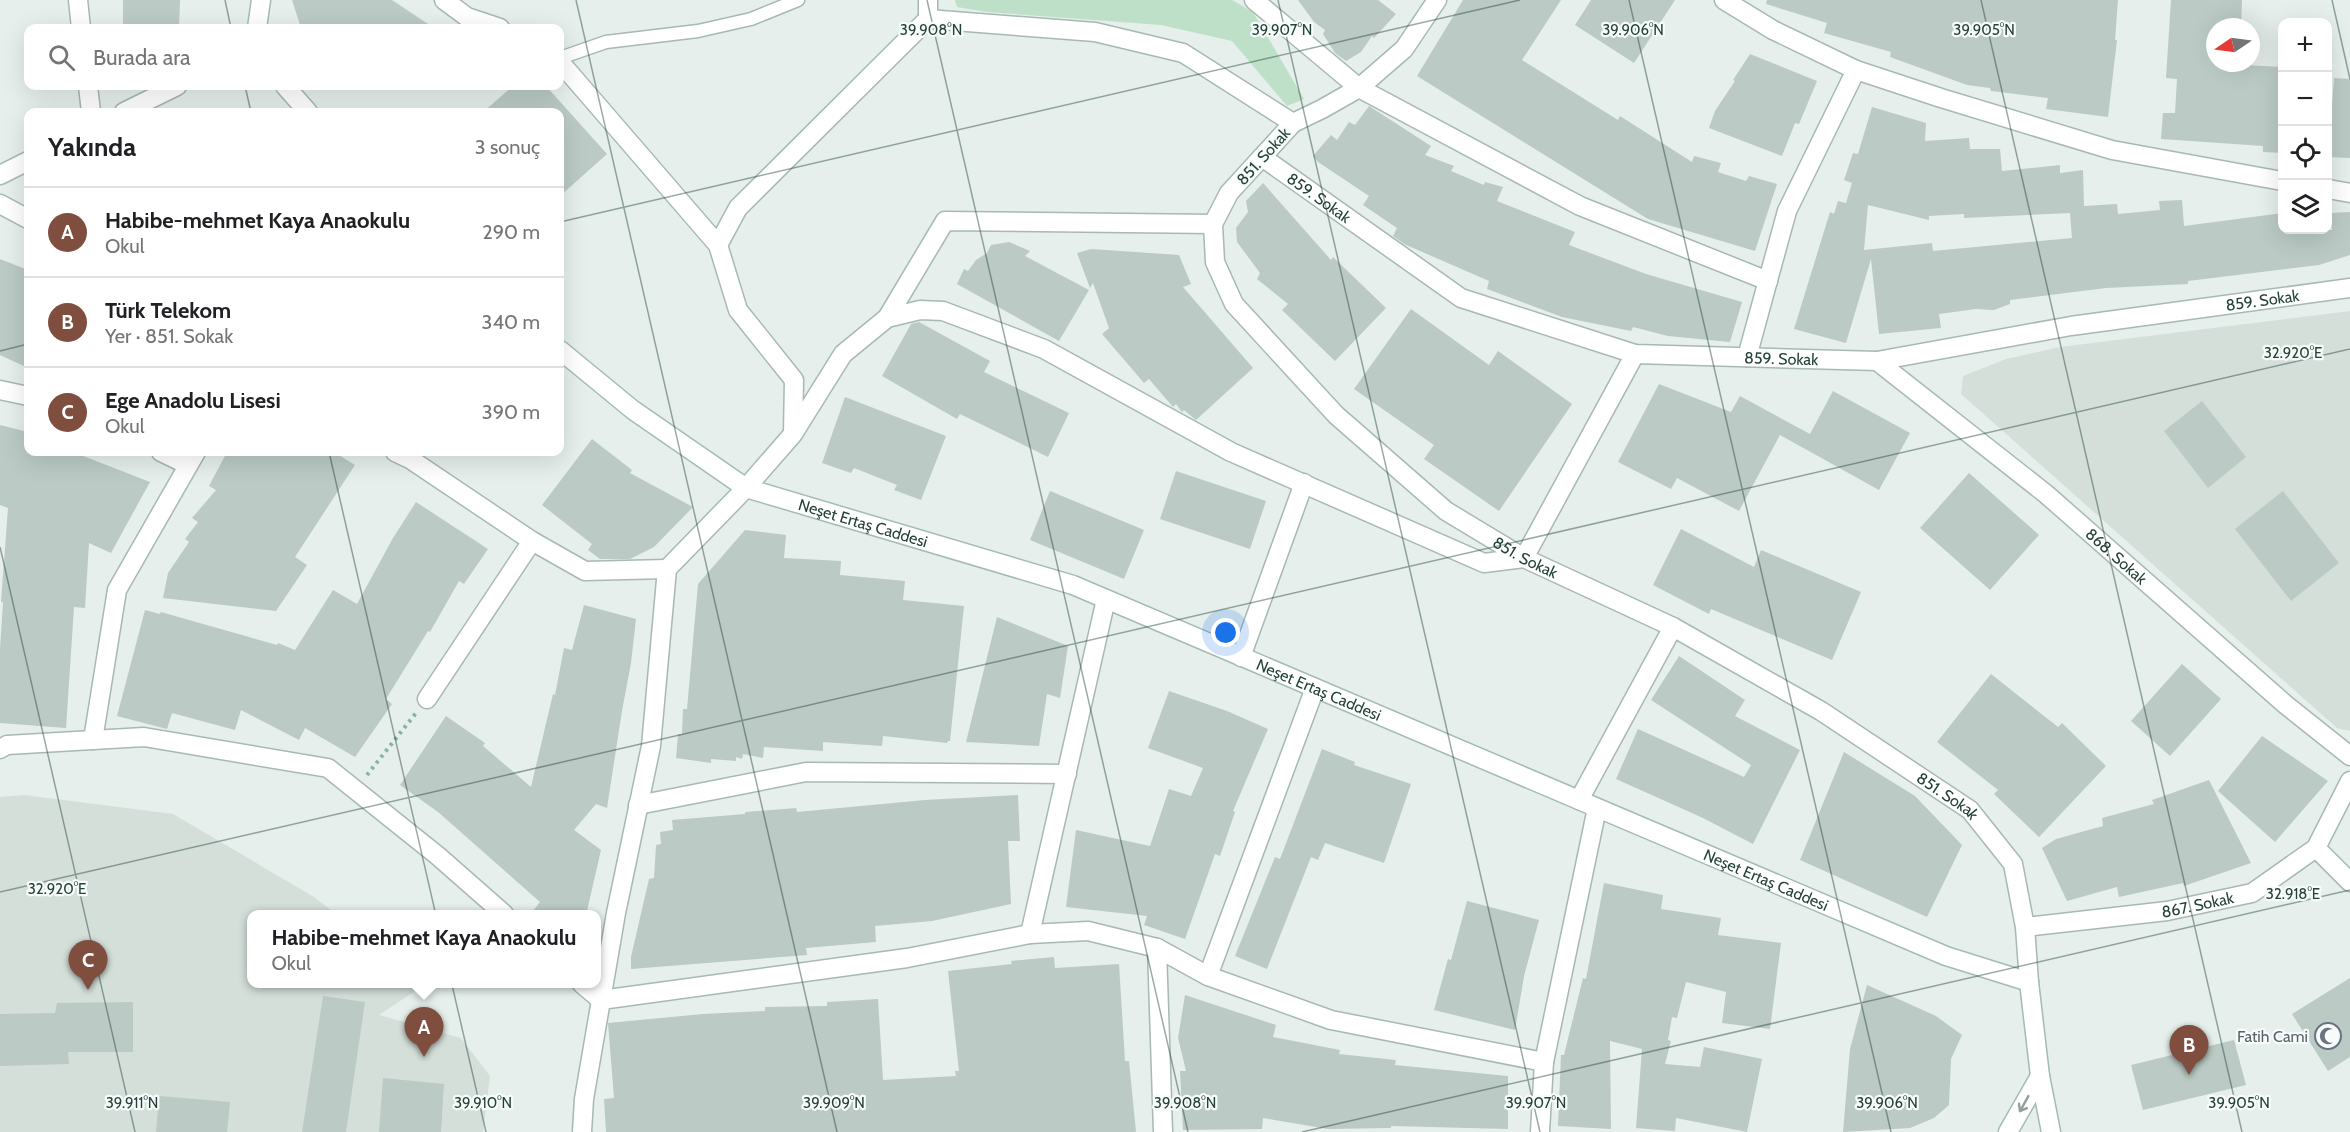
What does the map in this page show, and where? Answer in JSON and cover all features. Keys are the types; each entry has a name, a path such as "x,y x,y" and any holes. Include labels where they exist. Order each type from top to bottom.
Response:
{"street":[{"path":"78,0 81,24"},
{"path":"257,24 261,0"},
{"path":"444,0 467,16 489,24"},
{"path":"467,16 476,0"},
{"path":"718,245 738,207 928,19 928,0"},
{"path":"1254,0 1359,88 1580,206 1768,281"},
{"name":"851. Sokak","path":"1437,0 1404,49 1359,88 1293,123 1229,194 1213,224 1215,262 1234,304 1336,415 1446,511 1524,558 1673,627 1821,711 1970,810 2013,864 2025,927 2040,1076 2051,1132"},
{"path":"1724,0 1773,30 1856,70 1941,98 2112,150 2278,180"},
{"path":"928,19 1095,32 1183,53 1293,123"},
{"path":"564,65 718,245 738,310 794,380 793,434"},
{"path":"1748,357 1787,212 1856,70"},
{"path":"88,90 91,108"},
{"path":"132,108 169,90"},
{"path":"289,90 304,108"},
{"name":"859. Sokak","path":"1262,157 1461,298 1635,354 1877,361 2071,326 2350,288"},
{"path":"0,175 24,162"},
{"path":"2332,190 2350,193"},
{"path":"0,204 24,217"},
{"path":"582,1132 584,1099 601,1000 651,746 667,569 746,488 793,434 843,354 887,318 945,221 1213,224"},
{"path":"887,318 920,310 943,311 1044,349 1231,452 1484,563 1524,558 1635,354"},
{"name":"Neşet Ertaş Caddesi","path":"564,353 633,410 746,488 1073,585 1946,956 2029,982"},
{"name":"868. Sokak","path":"1877,361 2046,494 2286,705 2350,756"},
{"path":"0,390 24,395"},
{"path":"404,456 532,541 585,571 667,569"},
{"path":"93,740 117,590 192,458"},
{"path":"1241,657 1304,483"},
{"path":"427,699 532,541"},
{"path":"1030,934 1106,599"},
{"path":"1579,800 1673,627"},
{"path":"1208,976 1315,688"},
{"path":"0,749 7,745 144,737 328,768 438,856 498,910"},
{"path":"639,805 806,772 1067,774"},
{"name":"867. Sokak","path":"2025,927 2167,911 2252,893 2316,848 2350,781"},
{"path":"1540,1132 1544,1062 1597,808"},
{"path":"2316,848 2350,882"},
{"path":"587,988 601,1000 907,958 1030,934 1088,931 1157,948 1208,976 1331,1020 1544,1062"},
{"path":"1157,948 1163,1132"},
{"path":"2008,1132 2040,1076"}],"lane":[{"path":"564,58 606,42 698,31 751,19 798,0"}],"path":[{"path":"355,790 427,699"}],"shaded area":[{"path":"2350,311 2350,731 2337,728 1961,394 1963,376 2006,359 2060,347"},
{"path":"24,795 173,814 314,897 331,910 247,910 247,988 412,988 415,991 379,1015 461,1038 490,1076 483,1132 0,1132 0,797"}],"green space":[{"path":"955,0 1232,0 1253,12 1304,99 1287,106 1232,41 1161,25 987,12 957,7"}],"building":[{"path":"123,0 180,0 179,24 123,24"},
{"path":"292,0 392,0 428,24 300,24"},
{"path":"1298,0 1378,0 1396,14 1374,38 1372,36 1361,52 1346,61 1335,53 1323,34 1325,30 1314,22"},
{"path":"1463,0 1561,0 1522,60 1618,120 1620,116 1692,162 1694,156 1721,163 1718,172 1746,181 1749,176 1777,184 1755,251 1648,219 1417,76"},
{"path":"1591,0 1675,0 1634,63 1575,25"},
{"path":"1767,0 2118,0 2115,40 2117,40 2108,117 2046,109 2048,98 1991,91 1990,88 1967,85 1890,57 1891,52 1824,33 1827,23 1766,4"},
{"path":"2171,0 2242,0 2241,18 2206,18 2206,72 2260,72 2260,66 2278,67 2278,153 2263,152 2263,146 2161,139 2163,113 2175,113 2177,79 2166,78"},
{"path":"1750,54 1817,81 1799,124 1795,123 1782,156 1709,128 1715,111"},
{"path":"2334,78 2350,79 2350,158 2332,157"},
{"path":"508,90 550,90 607,154 564,192 564,108 488,108"},
{"path":"1369,106 1431,146 1425,155 1454,166 1451,171 1484,185 1485,182 1503,187 1497,201 1575,232 1569,245 1646,274 1742,302 1730,342 1668,336 1633,327 1631,331 1562,317 1487,289 1489,281 1404,244 1393,236 1397,228 1363,205 1369,196 1318,162 1313,156 1331,135 1337,140 1349,122 1355,125"},
{"path":"1872,107 1926,123 1925,141 1969,138 1970,149 2000,149 2002,171 2060,165 2060,173 2083,170 2084,206 2117,204 2118,214 2160,210 2159,201 2182,200 2184,226 2278,214 2278,234 2332,234 2332,213 2350,212 2350,255 2319,265 2188,281 2188,284 2106,288 2010,300 2010,304 1994,310 1976,309 1939,314 1941,328 1879,334 1871,259 1846,343 1794,329 1830,212 1834,214 1838,201 1846,203 1852,183 1844,180 1853,153 1858,154","holes":["1868,205 1929,220 1929,216 1964,214 1964,218 2070,213 2072,238 1933,251 1932,243 1864,250"]},
{"path":"1263,183 1331,260 1333,257 1386,308 1335,361 1282,310 1288,304 1257,279 1260,273 1237,242 1236,228 1248,212 1246,201"},
{"path":"1009,242 1030,251 1025,256 1089,290 1059,341 957,284 964,269 968,271 976,260 987,253 991,245"},
{"path":"1091,249 1179,255 1191,284 1183,287 1253,368 1196,420 1184,410 1182,412 1176,404 1173,407 1149,379 1144,383 1102,334 1109,328 1093,283 1090,288 1077,253"},
{"path":"0,259 24,268 24,366 0,355"},
{"path":"1411,309 1489,365 1498,351 1572,404 1499,511 1424,459 1434,445 1354,389"},
{"path":"919,322 990,361 984,372 1069,413 1048,457 960,414 957,419 882,376 911,324"},
{"path":"1659,384 1731,412 1740,396 1810,434 1833,391 1910,433 1879,490 1780,435 1739,511 1677,478 1671,489 1618,462"},
{"path":"845,397 946,436 921,500 894,490 897,485 854,468 851,473 822,463"},
{"path":"2202,401 2246,457 2208,488 2164,431"},
{"path":"0,425 24,431 24,456 83,456 150,482 111,553 89,543 85,608 74,607 66,728 0,723 0,649 3,602 1,602 8,508 0,505"},
{"path":"592,439 632,470 630,473 693,507 654,547 630,559 600,559 588,550 592,544 542,505"},
{"path":"225,456 340,456 355,465 295,557 307,565 276,611 163,598 168,573 189,542 185,539 198,522 192,518 216,490 209,486"},
{"path":"1176,471 1266,501 1250,549 1160,519"},
{"path":"1969,473 2039,535 1990,590 1920,528"},
{"path":"1050,491 1144,530 1124,579 1030,540"},
{"path":"2283,491 2339,563 2291,601 2235,529"},
{"path":"416,502 488,549 464,584 459,581 430,632 428,631 386,699 392,704 355,757 305,728 299,740 241,710 235,730 172,713 167,729 117,716 145,610 160,614 161,612 277,645 278,643 295,650 333,590 357,604 393,538"},
{"path":"1681,529 1754,567 1761,550 1861,592 1832,660 1711,609 1709,614 1653,585"},
{"path":"745,530 786,535 784,558 841,561 840,575 905,581 903,600 964,606 950,741 947,743 883,736 882,746 823,742 823,751 764,747 763,758 743,754 742,759 736,757 736,761 711,759 711,763 676,758 678,734 682,734 683,709 687,709 698,584"},
{"path":"584,605 636,619 607,808 596,804 574,830 601,850 587,910 534,910 540,902 438,812 400,785 446,716 485,743 483,746 531,787 553,694 555,695 564,648 572,650"},
{"path":"997,617 1068,646 1060,698 1047,694 1039,746 966,742"},
{"path":"1679,656 1745,700 1735,716 1800,750 1753,844 1703,818 1616,779 1638,729 1744,777 1751,765 1651,700"},
{"path":"2182,664 2221,699 2170,756 2131,721"},
{"path":"1991,674 2058,727 2062,723 2106,766 2039,837 1994,794 1998,790 1937,742"},
{"path":"1169,691 1227,711 1268,729 1233,811 1235,812 1220,856 1215,854 1185,939 1144,925 1147,916 1066,907 1076,830 1150,846 1169,789 1191,796 1203,768 1148,748"},
{"path":"2262,736 2328,781 2275,842 2218,791"},
{"path":"1322,749 1355,762 1354,765 1411,784 1384,863 1325,843 1318,860 1311,857 1267,969 1235,956 1275,857 1280,859"},
{"path":"1844,752 1915,796 1962,845 1927,917 1800,860"},
{"path":"2209,780 2251,863 2184,886 2183,883 2119,897 2117,887 2067,901 2042,848 2056,839 2103,826 2102,818 2154,804 2152,800"},
{"path":"1018,795 1020,841 1008,841 1011,904 932,921 875,926 876,942 806,948 807,955 631,969 631,957 649,879 654,878 656,845 661,844 660,832 673,830 672,820 796,808 797,812 925,800"},
{"path":"1604,883 1663,895 1661,909 1721,918 1718,935 1781,943 1770,1029 1722,1023 1726,992 1686,982 1677,1018 1672,1017 1668,1040 1671,1041 1665,1064 1700,1067 1704,1047 1762,1059 1747,1132 1676,1118 1675,1131 1636,1128 1642,1049 1610,1041 1611,1129 1558,1126 1561,1055 1564,1055 1583,978 1586,979"},
{"path":"1467,901 1539,920 1524,976 1515,1030 1434,1010"},
{"path":"1054,957 1055,968 1119,964 1125,1061 1129,1061 1136,1132 606,1132 604,1099 614,1098 608,1023 765,1011 765,1007 827,1006 827,1002 878,999 883,1080 956,1076 955,1071 959,1071 948,971"},
{"name":"Fatih Cami","path":"2350,978 2350,1057 2328,1071 2292,1014"},
{"path":"1867,985 1936,1016 1962,1035 1951,1059 1949,1105 1934,1118 1910,1128 1843,1132 1850,1049"},
{"path":"1185,995 1276,1025 1273,1037 1340,1050 1339,1054 1396,1060 1395,1065 1508,1076 1508,1129 1391,1126 1391,1128 1328,1129 1263,1118 1262,1129 1183,1130 1180,1071 1186,1071 1178,1038"},
{"path":"323,996 365,1002 346,1132 302,1132"},
{"path":"133,1002 133,1052 68,1052 69,1064 0,1066 0,1014 55,1013 57,1003"},
{"path":"2234,1040 2246,1085 2143,1110 2131,1065"},
{"path":"383,1078 444,1084 441,1132 379,1132"},
{"path":"159,1096 230,1102 227,1132 156,1132"}],"place":[{"name":"Ege Anadolu Lisesi","path":"88,990"},
{"name":"Fatih Cami","path":"2328,1036"},
{"name":"Habibe-mehmet Kaya Anaokulu","path":"424,1057"},
{"name":"Türk Telekom","path":"2189,1075"}]}
